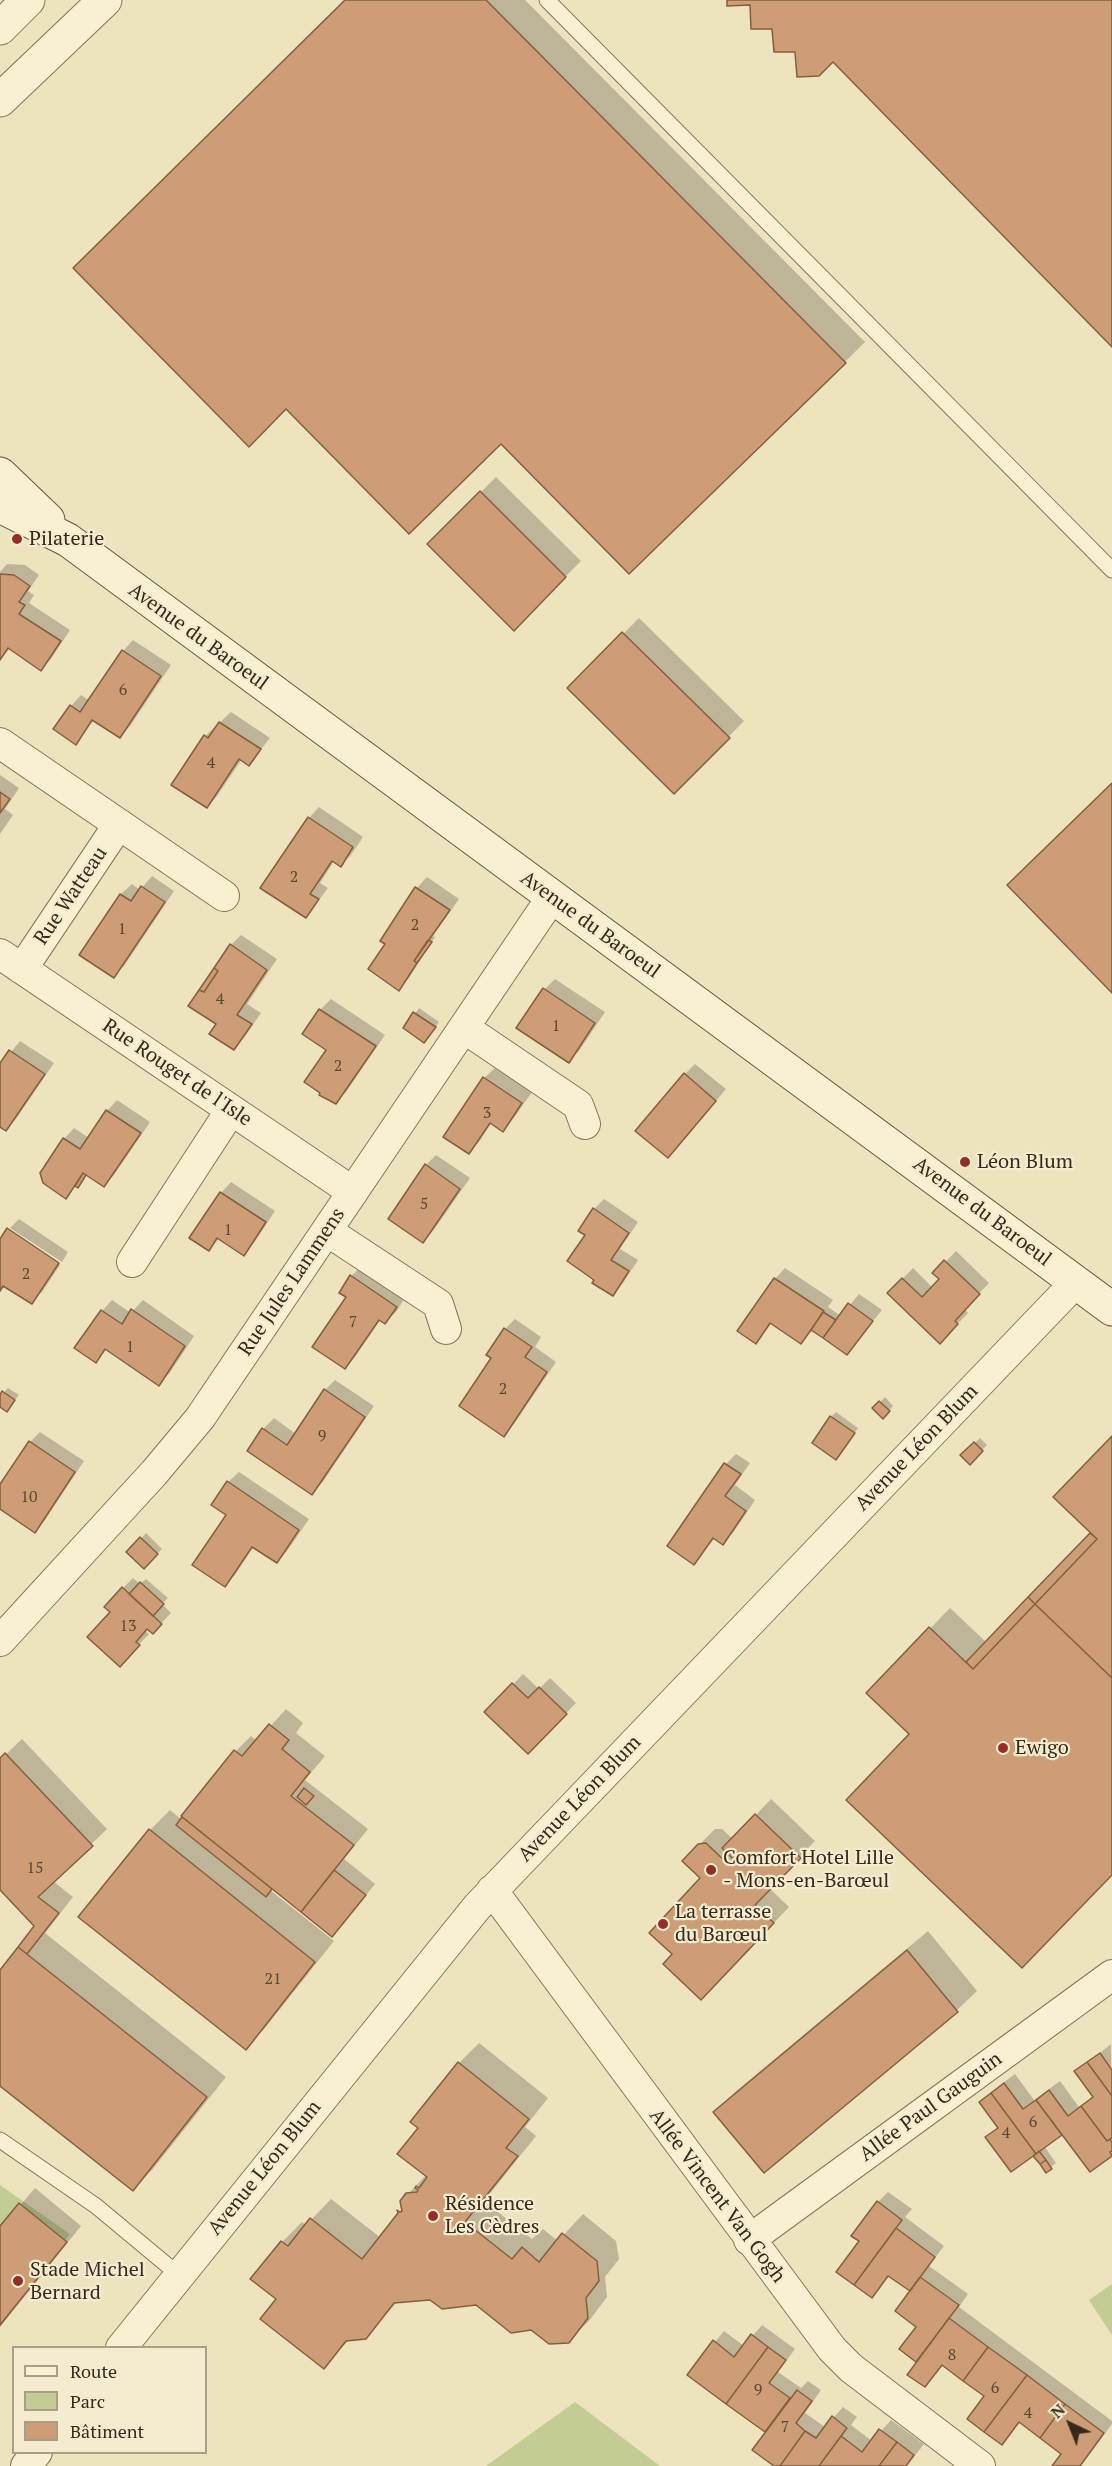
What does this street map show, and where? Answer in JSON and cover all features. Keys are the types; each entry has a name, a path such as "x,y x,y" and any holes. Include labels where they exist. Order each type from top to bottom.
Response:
{"main road":[{"path":"0,28 28,0"},
{"path":"0,100 105,0"},
{"name":"Avenue du Baroeul","path":"0,474 68,540 1112,1309"},
{"name":"Avenue du Baroeul","path":"0,506 68,540"}],"street":[{"path":"0,743 224,896"},
{"name":"Rue Watteau","path":"9,968 119,824"},
{"name":"Rue Jules Lammens","path":"0,1641 183,1440 552,897"},
{"name":"Rue Rouget de l'Isle","path":"9,968 231,1110 353,1192"},
{"path":"464,1028 578,1105 585,1124"},
{"path":"132,1262 231,1110"},
{"path":"327,1231 438,1304 446,1329"},
{"name":"Avenue Léon Blum","path":"123,2346 442,1947 492,1890 1076,1282"},
{"name":"Allée Vincent Van Gogh","path":"492,1890 749,2240 839,2358 976,2465"},
{"name":"Allée Paul Gauguin","path":"749,2240 1112,1975"},
{"path":"26,2466 35,2454"}],"lane":[{"path":"547,0 1112,570"},
{"path":"0,2140 96,2206 179,2275"}],"green space":[{"name":"Stade Michel Bernard","path":"0,2185 70,2234 0,2327"},
{"path":"1112,2284 1112,2335 1089,2300"},
{"path":"575,2402 660,2466 486,2466"}],"building":[{"path":"345,0 486,0 846,363 629,574 501,444 409,534 286,409 249,447 73,268"},
{"path":"727,0 1112,0 1112,347 833,62 819,76 797,77 795,52 774,52 772,29 751,29 750,5 727,6"},
{"path":"480,491 566,577 514,631 427,544"},
{"path":"0,574 14,575 30,586 19,602 25,605 19,614 61,641 41,671 8,648 0,660"},
{"path":"622,632 730,738 674,794 567,688"},
{"path":"122,650 161,676 120,738 92,720 76,745 53,729 70,705 80,712"},
{"path":"219,722 261,749 249,766 239,759 207,808 171,785 204,735 208,738"},
{"path":"1112,783 1112,993 1007,885"},
{"path":"0,792 10,799 0,813"},
{"path":"308,817 353,847 341,867 332,861 310,894 319,899 306,918 260,888"},
{"path":"141,886 165,902 114,978 79,955 120,894 131,901"},
{"path":"415,887 450,910 414,961 417,963 399,991 368,969 385,944 380,941"},
{"path":"428,940 432,942 417,963 414,961"},
{"path":"230,944 267,970 237,1015 252,1024 234,1050 209,1034 216,1024 188,1006 199,990 204,992 218,971 214,968"},
{"path":"214,968 218,971 204,992 199,990"},
{"path":"543,988 595,1023 569,1063 516,1028"},
{"path":"319,1009 376,1046 336,1104 319,1095 320,1093 304,1082 326,1050 302,1034"},
{"path":"413,1012 436,1027 424,1043 403,1028"},
{"path":"9,1050 45,1074 6,1131 0,1127 0,1063"},
{"path":"684,1073 716,1101 668,1158 635,1131"},
{"path":"483,1077 522,1103 503,1132 490,1123 469,1154 443,1137"},
{"path":"106,1110 141,1133 104,1187 83,1173 66,1199 43,1183 40,1173 63,1138 80,1149"},
{"path":"425,1164 460,1189 423,1243 388,1219"},
{"path":"83,1173 86,1175 78,1188 75,1186"},
{"path":"220,1192 266,1222 244,1256 217,1238 209,1251 189,1238"},
{"path":"593,1208 629,1233 611,1260 629,1271 613,1296 592,1283 594,1280 567,1261 585,1235 578,1231"},
{"path":"7,1228 59,1263 32,1304 3,1286 0,1291 0,1239"},
{"path":"944,1260 980,1294 955,1321 958,1324 940,1344 887,1293 902,1278 922,1297 939,1279 932,1273"},
{"path":"350,1275 397,1307 385,1324 379,1320 345,1369 312,1347 346,1297 339,1293"},
{"path":"774,1278 824,1311 801,1344 770,1323 756,1344 737,1331"},
{"path":"848,1303 873,1321 847,1355 823,1338"},
{"path":"131,1309 185,1346 159,1386 105,1349 96,1363 74,1348 101,1310 122,1324"},
{"path":"823,1312 836,1320 823,1338 811,1330"},
{"path":"504,1328 532,1347 525,1357 547,1372 504,1437 459,1406 491,1358 486,1355"},
{"path":"324,1389 365,1417 312,1495 247,1451 262,1428 287,1445"},
{"path":"2,1391 15,1400 7,1412 0,1407"},
{"path":"879,1401 890,1411 883,1419 872,1408"},
{"path":"830,1416 855,1433 836,1460 812,1443"},
{"path":"1112,1436 1112,1678 1035,1604 1097,1539 1053,1497"},
{"path":"29,1441 75,1472 35,1533 0,1509 0,1484"},
{"path":"974,1442 983,1451 970,1465 960,1455"},
{"path":"724,1463 741,1474 725,1496 746,1511 723,1545 713,1538 694,1565 667,1546"},
{"path":"227,1481 299,1530 277,1563 252,1547 225,1587 192,1565 226,1515 211,1505"},
{"path":"1090,1533 1097,1539 1035,1604 1028,1597"},
{"path":"140,1537 158,1554 144,1569 126,1552"},
{"path":"140,1582 164,1604 153,1616 129,1594"},
{"path":"122,1587 162,1624 153,1634 147,1629 136,1642 140,1645 120,1667 87,1637 110,1612 104,1607"},
{"path":"1028,1597 1035,1604 973,1669 966,1662"},
{"path":"1035,1604 1112,1678 1112,1875 1022,1968 846,1800 909,1734 866,1693 929,1627 973,1669"},
{"path":"512,1683 528,1698 539,1687 567,1714 528,1754 484,1712"},
{"path":"269,1724 289,1740 282,1749 310,1772 291,1796 354,1845 301,1912 181,1816 234,1750 242,1756"},
{"path":"5,1753 93,1846 38,1897 59,1913 27,1954 18,1947 34,1926 0,1890 0,1758"},
{"path":"304,1788 314,1796 306,1805 297,1797"},
{"path":"755,1814 801,1858 755,1905 774,1923 701,2000 663,1964 672,1954 649,1933 700,1878 682,1861 698,1844 706,1843 730,1866 735,1861 722,1848"},
{"path":"182,1817 272,1889 266,1897 176,1825"},
{"path":"149,1829 315,1962 246,2050 78,1917"},
{"path":"334,1870 366,1895 332,1937 301,1912"},
{"path":"18,1947 207,2097 133,2191 0,2086 0,1970"},
{"path":"907,1950 958,2012 764,2173 713,2112"},
{"path":"1100,2053 1112,2070 1112,2096 1087,2062"},
{"name":"Résidence Les Cèdres","path":"458,2062 529,2119 506,2148 518,2156 465,2222 512,2259 522,2247 539,2262 562,2233 597,2261 599,2281 586,2298 588,2318 569,2343 549,2344 531,2330 511,2333 476,2305 442,2309 430,2300 394,2303 366,2339 346,2341 324,2369 260,2319 276,2299 250,2279 281,2241 288,2246 310,2218 362,2259 398,2213 397,2210 402,2211 400,2201 406,2193 417,2192 416,2186 419,2188 427,2177 397,2154 418,2128 410,2122"},
{"path":"1087,2062 1112,2096 1112,2138 1107,2141 1081,2106 1093,2097 1074,2071"},
{"path":"1004,2083 1023,2109 1036,2100 1062,2135 1036,2154 991,2093"},
{"path":"1049,2090 1068,2116 1081,2106 1107,2141 1110,2139 1112,2143 1110,2152 1112,2156 1090,2172 1036,2100"},
{"path":"991,2093 1036,2154 1011,2172 985,2137 998,2128 979,2102"},
{"path":"1039,2151 1046,2160 1040,2164 1033,2156"},
{"path":"1046,2160 1052,2169 1046,2173 1040,2164"},
{"path":"877,2201 902,2220 854,2285 836,2272 859,2241 851,2236"},
{"name":"Stade Michel Bernard","path":"19,2203 67,2242 0,2325 0,2226"},
{"path":"896,2228 935,2257 910,2291 888,2276 872,2298 854,2285"},
{"path":"920,2277 959,2305 916,2362 899,2349 916,2327 895,2311"},
{"path":"949,2318 988,2347 963,2381 942,2365 925,2387 907,2375"},
{"path":"751,2334 768,2347 726,2404 687,2375 713,2340 734,2357"},
{"path":"768,2347 786,2360 769,2383 790,2398 765,2432 726,2404"},
{"path":"988,2347 1027,2375 984,2432 967,2419 984,2396 963,2381"},
{"path":"1027,2375 1065,2404 1040,2438 1019,2422 1002,2445 984,2432"},
{"path":"797,2390 812,2401 796,2423 805,2431 780,2466 774,2466 752,2450"},
{"path":"1065,2404 1104,2433 1080,2466 1052,2466 1061,2454 1040,2438"},
{"path":"832,2416 847,2428 819,2466 780,2466 805,2431 816,2438"},
{"path":"879,2429 897,2442 879,2466 819,2466 841,2436 862,2452"},
{"path":"897,2442 914,2455 906,2466 879,2466"}],"place":[{"name":"Pilaterie","path":"17,539"},
{"name":"Léon Blum","path":"965,1162"},
{"name":"Ewigo","path":"1003,1748"},
{"name":"Comfort Hotel Lille - Mons-en-Barœul","path":"711,1870"},
{"name":"La terrasse du Barœul","path":"663,1924"},
{"name":"Résidence Les Cèdres","path":"433,2216"},
{"name":"Stade Michel Bernard","path":"18,2281"}]}
